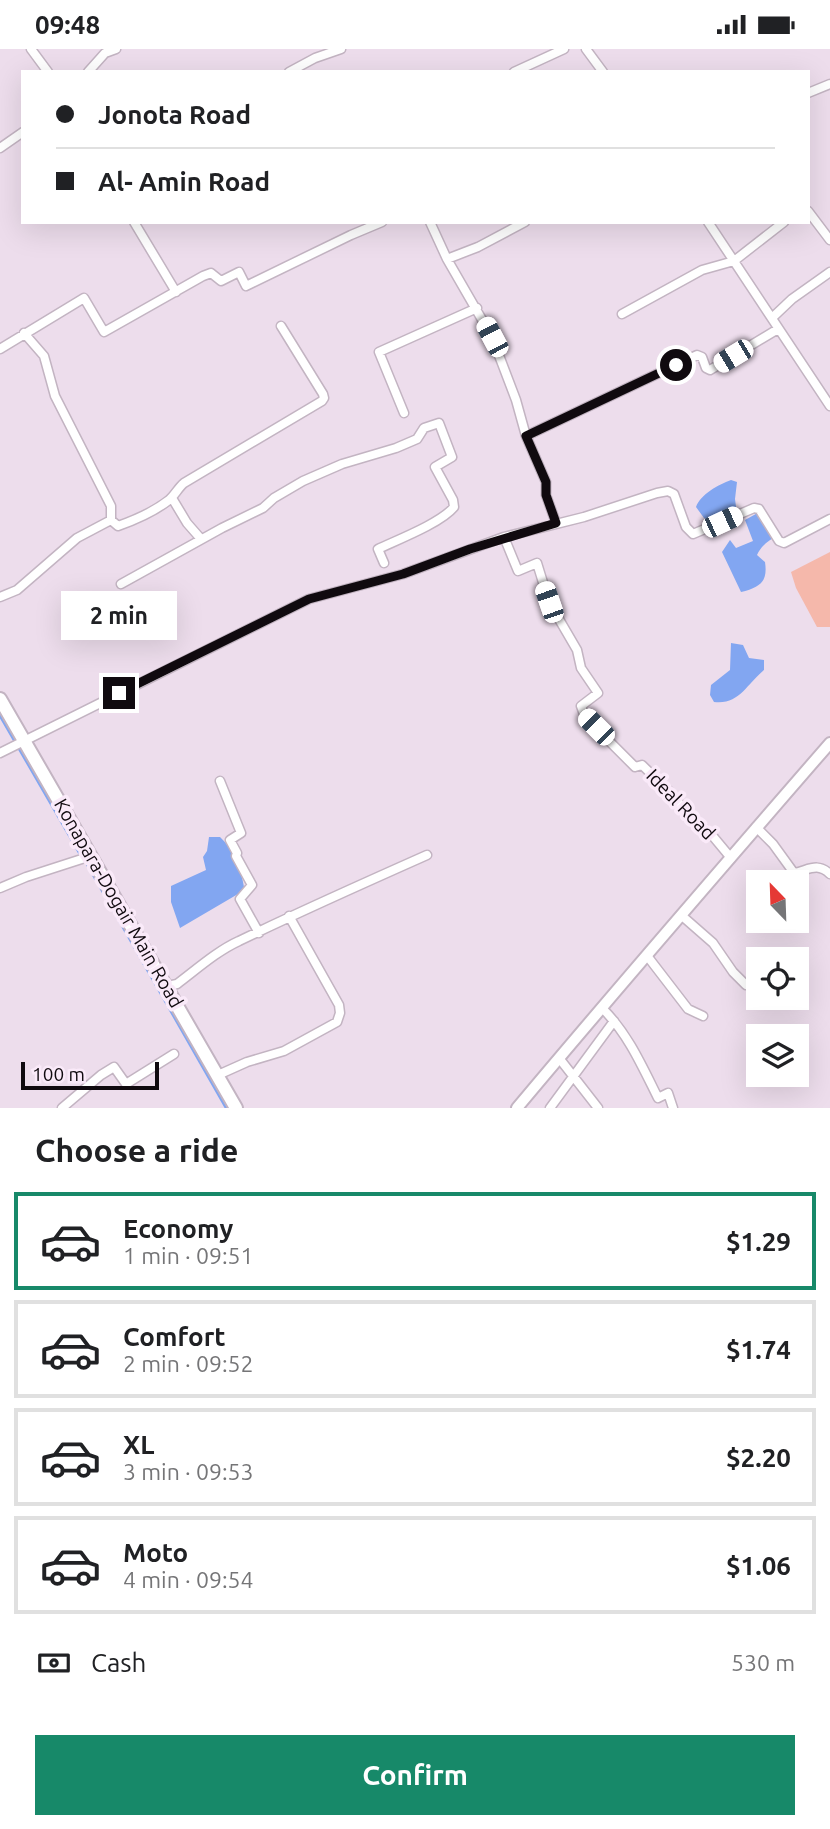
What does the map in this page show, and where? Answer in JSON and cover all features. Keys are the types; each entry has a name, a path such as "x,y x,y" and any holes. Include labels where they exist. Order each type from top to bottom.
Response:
{"main road":[{"name":"Konapara-Dogair Main Road","path":"0,699 236,1108"}],"street":[{"path":"31,49 47,70"},
{"path":"90,70 105,53 116,49"},
{"path":"293,70 315,58 341,49"},
{"path":"518,70 564,49"},
{"path":"586,49 602,70"},
{"path":"810,92 830,84"},
{"path":"0,148 21,133"},
{"path":"810,214 830,240"},
{"path":"135,224 176,292"},
{"path":"0,349 84,299 104,332 211,273 221,281 239,272 246,286 378,224"},
{"path":"431,224 447,259 492,337 509,379 526,436 546,482 546,495 556,523"},
{"path":"447,259 478,247 521,224"},
{"path":"709,224 830,407"},
{"path":"622,314 702,270 734,261 781,224"},
{"path":"773,317 792,299 830,272"},
{"path":"404,413 379,352 477,308"},
{"path":"24,333 44,356 55,396 111,506 111,520 117,526 128,523 172,498 184,483 233,456 324,398 281,326"},
{"path":"526,436 697,355 702,357 706,368 710,370 778,329"},
{"path":"121,584 263,508 274,498 303,481 342,464 396,448 417,439 424,428 439,423 452,457 435,467 453,500 454,507 446,515 414,533 378,549 384,563"},
{"path":"0,753 309,599 403,574 504,537 657,493 668,491 674,494 687,527 693,534 754,508 759,509 779,541 784,543 830,519"},
{"path":"172,498 187,523 201,539"},
{"path":"0,597 17,590 76,538 111,520"},
{"name":"Ideal Road","path":"504,537 517,571 537,563 549,602 577,650 581,668 597,693 581,706 585,717 635,767 642,765 653,775 692,820 711,834 731,858"},
{"path":"517,1108 830,743"},
{"path":"220,781 241,833 230,840 252,884 240,899 259,933"},
{"path":"756,827 793,873 815,866 823,867 830,874"},
{"path":"167,986 177,984 238,941 427,855"},
{"path":"0,888 91,856"},
{"path":"681,915 713,943 733,972 746,985"},
{"path":"218,1075 284,1051 337,1022 340,1013 338,1005 289,916"},
{"path":"648,957 688,1009 703,1016"},
{"path":"603,1009 632,1048 658,1098 668,1093 673,1108"},
{"path":"550,1108 614,1021"},
{"path":"62,1108 114,1067 126,1084 174,1053"},
{"path":"559,1058 598,1108"}],"shaded area":[{"path":"830,552 830,627 817,627 796,588 791,572"}],"water":[{"path":"731,480 737,482 737,514 712,522 704,518 696,507 698,502 721,484"},
{"path":"763,510 780,534 764,545 757,555 765,562 764,579 758,586 741,592 722,552 730,540 736,548 753,541 745,520"},
{"path":"731,643 743,645 749,658 764,660 764,670 736,697 714,702 710,695 711,685 730,670"},
{"path":"209,837 220,837 229,847 239,866 244,887 238,894 180,928 171,902 171,886 206,870 203,857 207,851"}],"waterway":[{"path":"0,716 81,856"},
{"path":"85,861 226,1108"}],"route":[{"path":"119,693 309,599 403,574 504,537 556,523 546,495 546,482 526,436 676,365"}]}
